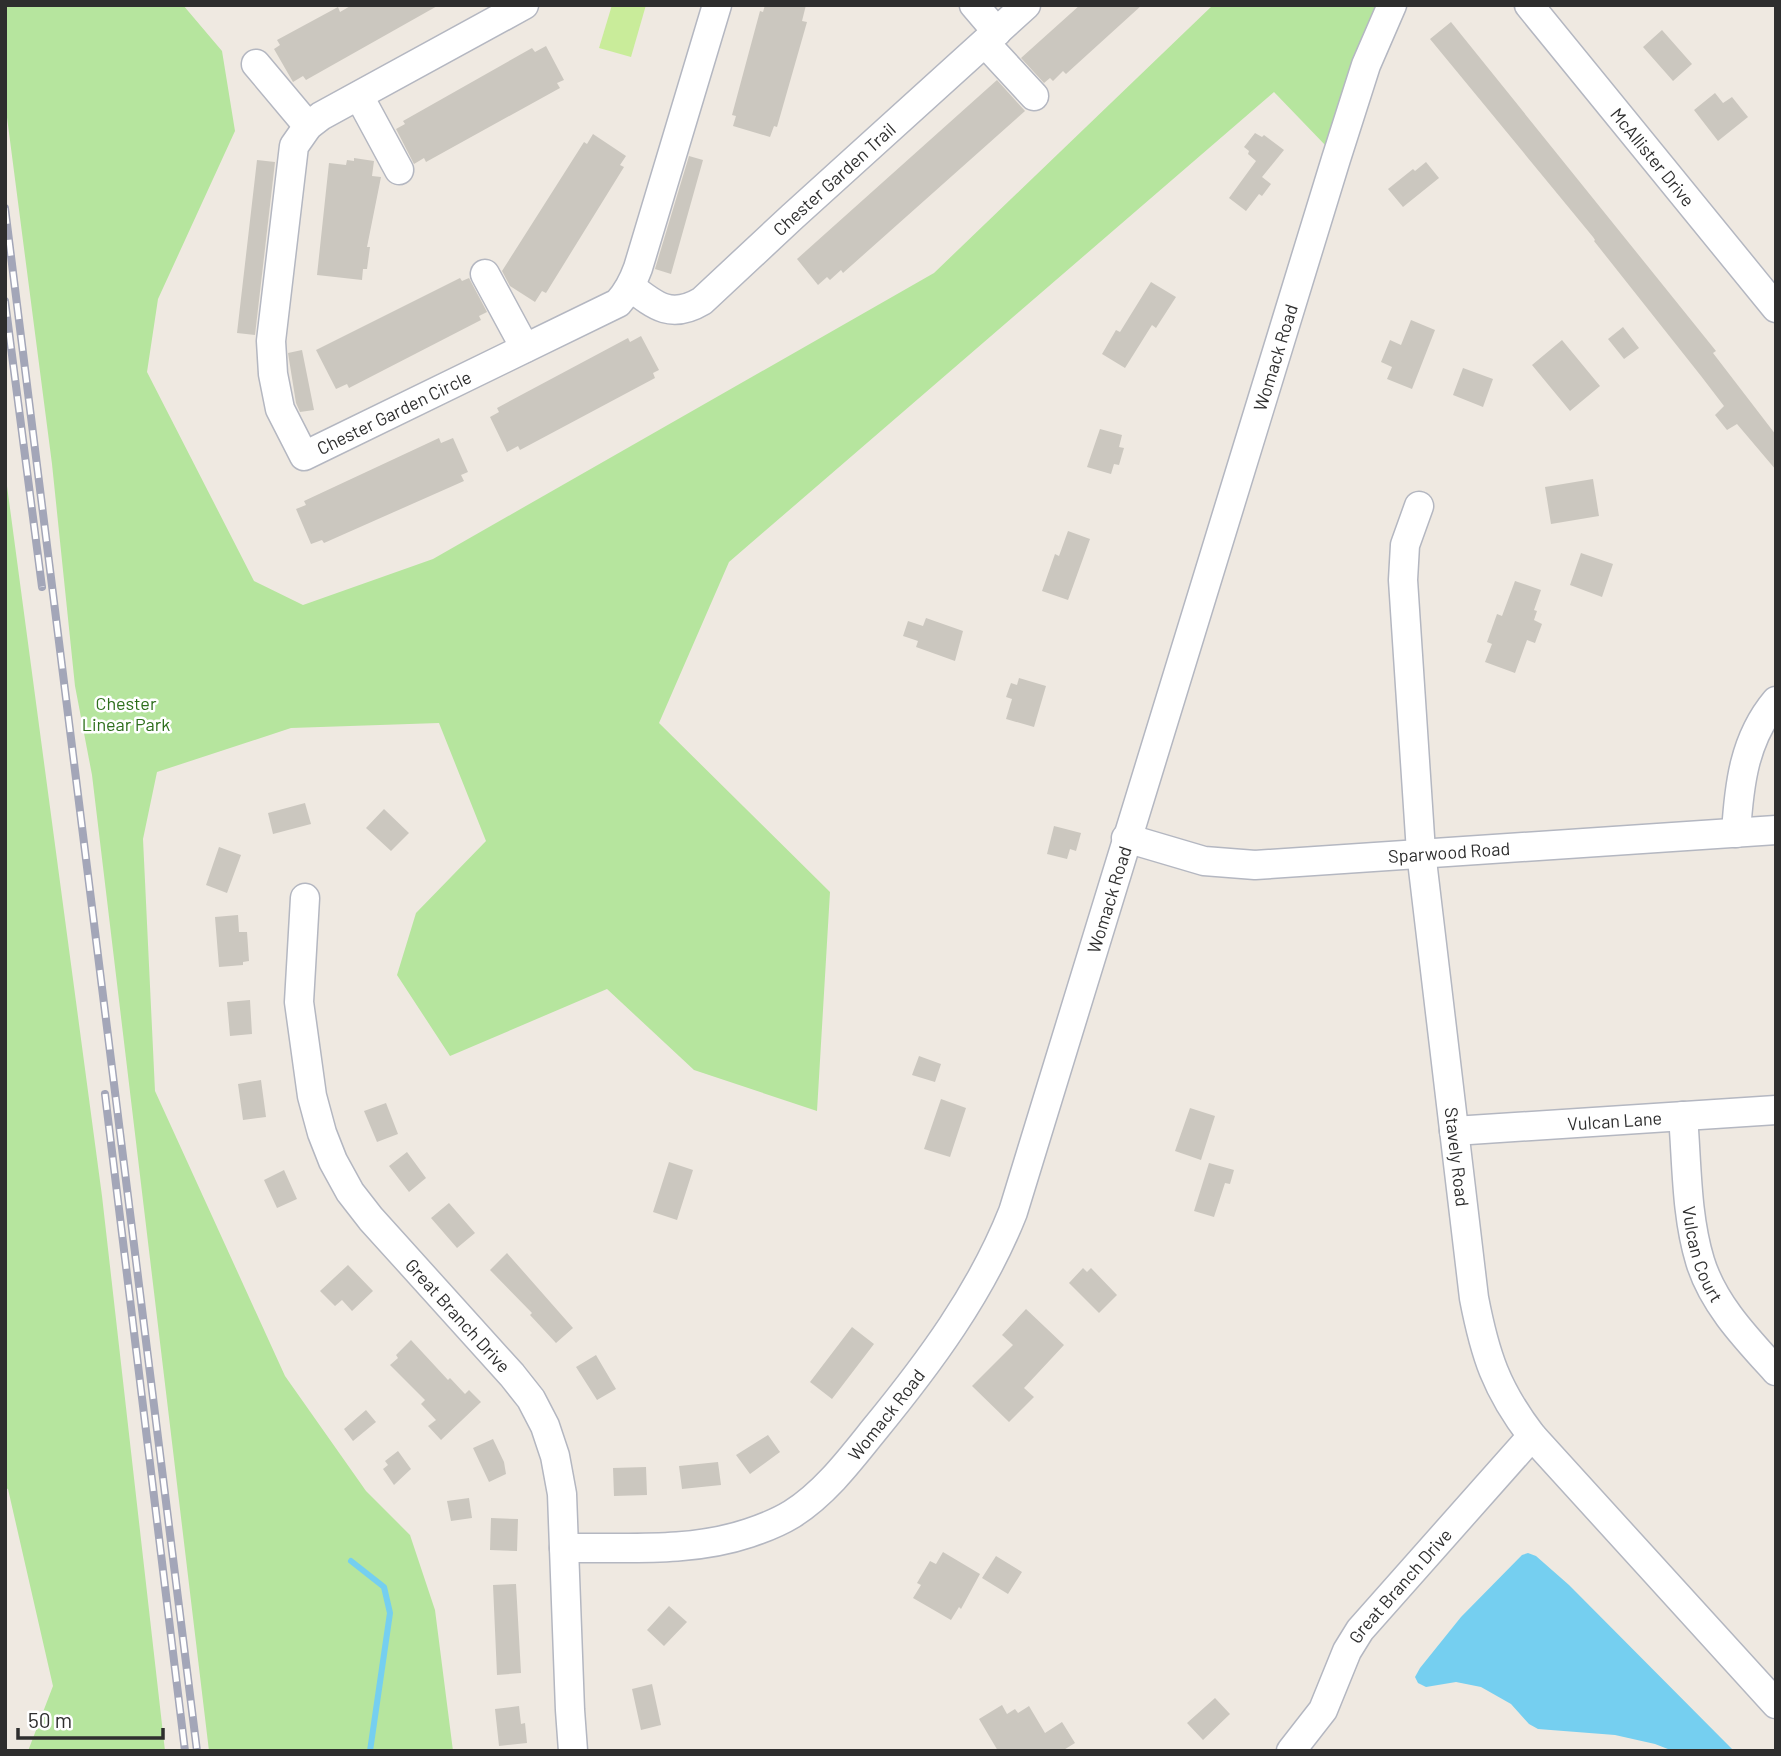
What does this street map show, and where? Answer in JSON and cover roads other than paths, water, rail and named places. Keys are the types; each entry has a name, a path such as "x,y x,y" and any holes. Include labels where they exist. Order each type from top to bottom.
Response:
{"street":[{"name":"Chester Garden Circle","path":"524,5 321,116 308,127 295,146 271,341 273,374 280,409 304,456 618,303 631,287"},
{"path":"631,287 717,5"},
{"path":"974,5 991,37 1034,96"},
{"name":"Chester Garden Trail","path":"631,287 647,301 672,310 689,309 702,301 1026,5"},
{"name":"Womack Road","path":"564,1548 691,1546 723,1541 773,1524 793,1513 835,1478 912,1384 978,1287 1013,1212 1336,159 1366,65 1392,5"},
{"name":"McAllister Drive","path":"1529,5 1776,308"},
{"path":"256,64 308,127"},
{"path":"359,96 399,170"},
{"path":"485,274 525,348"},
{"name":"Stavely Road","path":"1419,506 1405,545 1403,580 1422,852 1474,1298 1487,1358 1502,1391 1532,1436 1776,1704"},
{"path":"1736,833 1743,766 1759,726 1776,701"},
{"name":"Sparwood Road","path":"1126,838 1204,861 1255,864 1776,830"},
{"name":"Great Branch Drive","path":"305,898 299,1002 312,1096 332,1161 371,1219 513,1375 531,1399 545,1426 555,1456 562,1494 573,1751"},
{"name":"Vulcan Lane","path":"1454,1131 1776,1110"},
{"name":"Vulcan Court","path":"1682,1116 1693,1229 1701,1262 1728,1314 1776,1371"},
{"name":"Great Branch Drive","path":"1291,1751 1323,1710 1347,1651 1360,1630 1532,1436"}],"water":[{"path":"1528,1553 1536,1556 1569,1585 1734,1751 1673,1751 1615,1735 1538,1729 1529,1724 1511,1704 1481,1687 1456,1682 1426,1687 1418,1683 1415,1677 1420,1668 1461,1617 1522,1555"}],"waterway":[{"path":"351,1561 384,1587 390,1613 370,1751"}],"railway":[{"path":"5,208 197,1751"},
{"path":"5,301 42,587"},
{"path":"105,1094 185,1751"}],"park label":[{"name":"Chester Linear Park","path":"126,713"}]}
